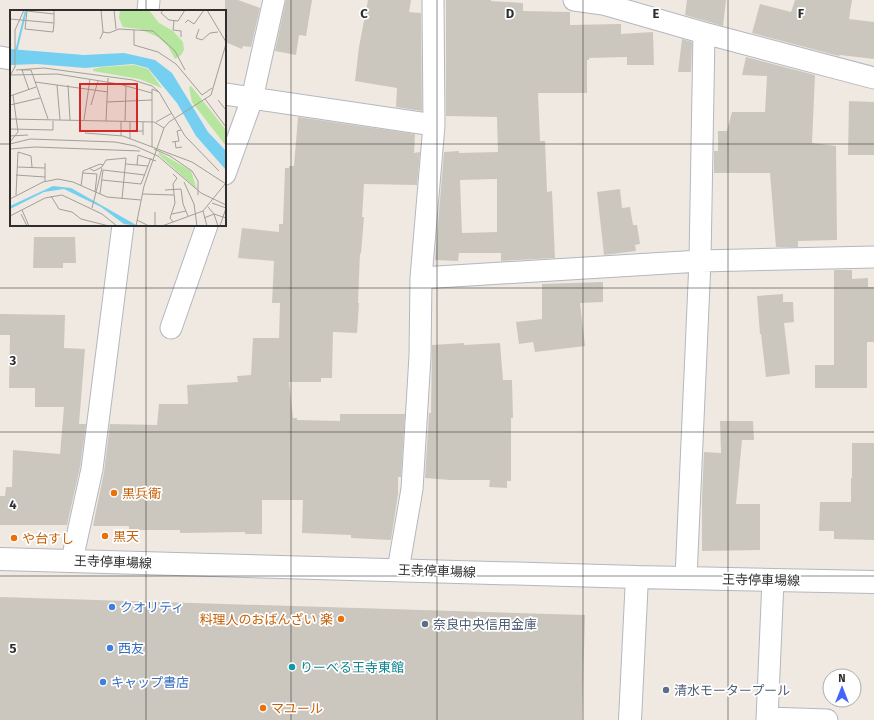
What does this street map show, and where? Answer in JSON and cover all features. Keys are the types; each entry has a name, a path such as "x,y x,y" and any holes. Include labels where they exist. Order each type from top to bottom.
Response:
{"main road":[{"name":"王寺停車場線","path":"0,559 637,577 874,582"},
{"path":"630,720 637,577"}],"street":[{"path":"148,10 149,0"},
{"path":"226,171 252,99 274,0"},
{"path":"398,570 412,489 420,356 422,278 434,125 433,0"},
{"path":"574,0 603,4 704,33 874,78"},
{"path":"686,578 700,261 704,33"},
{"path":"0,57 10,59"},
{"path":"226,94 434,125"},
{"path":"72,560 92,469 123,226"},
{"path":"171,328 207,226"},
{"path":"422,278 700,261 874,257"},
{"path":"773,580 767,719 827,720"}],"building":[{"path":"225,0 238,0 260,8 251,47 243,46 242,49 226,42"},
{"path":"286,0 312,0 306,36 299,35 296,55 275,51"},
{"path":"368,0 411,0 409,12 421,13 422,111 396,107 397,88 355,81 359,47"},
{"path":"446,0 491,0 523,3 523,11 570,12 570,25 621,24 621,34 653,32 654,65 627,65 627,57 589,58 589,60 587,60 587,93 538,93 540,141 545,141 547,192 552,191 555,258 501,261 501,253 459,253 458,261 435,260 444,152 498,152 497,117 446,116","holes":["497,179 497,232 462,233 460,180"]},
{"path":"687,0 726,0 723,26 685,15"},
{"path":"795,0 852,0 849,19 874,22 874,59 839,56 752,33 760,4 791,12"},
{"path":"682,39 692,42 691,72 678,72"},
{"path":"746,57 815,75 812,143 836,146 837,240 798,241 798,247 776,247 770,173 714,173 714,151 718,151 718,131 727,131 732,112 765,112 767,76 742,75"},
{"path":"849,101 874,102 874,155 848,155"},
{"path":"298,117 415,134 414,153 420,152 417,185 364,184 362,217 364,217 361,254 360,253 357,333 333,332 332,378 321,378 321,382 289,382 293,418 297,418 297,420 340,421 340,414 405,414 401,477 398,477 398,494 391,540 351,538 351,535 302,533 303,500 262,500 262,534 245,534 245,532 180,533 180,530 129,530 129,526 93,526 104,472 110,424 157,425 159,404 188,404 187,385 238,382 237,376 251,375 253,338 279,338 280,303 272,303 274,261 238,258 242,228 279,232 279,224 283,224 285,168 294,166"},
{"path":"620,189 622,208 630,207 633,225 637,225 640,244 635,245 636,251 604,255 597,192"},
{"path":"34,237 75,237 76,263 63,263 63,268 33,268"},
{"path":"834,270 852,270 852,279 868,278 868,287 874,287 874,342 867,342 867,388 815,388 815,365 834,365"},
{"path":"603,282 603,302 580,303 585,346 535,352 533,342 519,344 516,322 542,319 542,284"},
{"path":"783,294 783,302 793,302 794,322 784,323 790,374 766,377 760,334 757,296"},
{"path":"0,314 65,315 64,348 85,349 79,424 86,424 80,467 67,525 0,525 0,496 5,496 6,487 12,487 13,450 60,454 64,407 35,407 35,388 9,388 10,335 0,335"},
{"path":"464,343 464,345 500,343 503,380 512,380 513,418 511,418 511,481 507,481 507,488 489,487 490,480 450,480 425,478 429,413 431,413 432,345"},
{"path":"720,421 753,421 754,440 742,440 736,504 760,504 760,550 702,551 704,452 721,453"},
{"path":"852,443 874,443 874,540 834,539 834,531 819,531 820,502 851,502"},
{"name":"りーべる王寺東館","path":"0,597 585,615 582,720 0,720"}],"place":[{"name":"黒兵衛","path":"114,493"},
{"name":"黒天","path":"105,536"},
{"name":"や台すし","path":"14,538"},
{"name":"クオリティ","path":"112,607"},
{"name":"料理人のおばんざい 楽","path":"341,619"},
{"name":"奈良中央信用金庫","path":"425,624"},
{"name":"西友","path":"110,648"},
{"name":"りーべる王寺東館","path":"292,667"},
{"name":"キャップ書店","path":"103,682"},
{"name":"清水モータープール","path":"666,690"},
{"name":"マユール","path":"263,708"}]}
